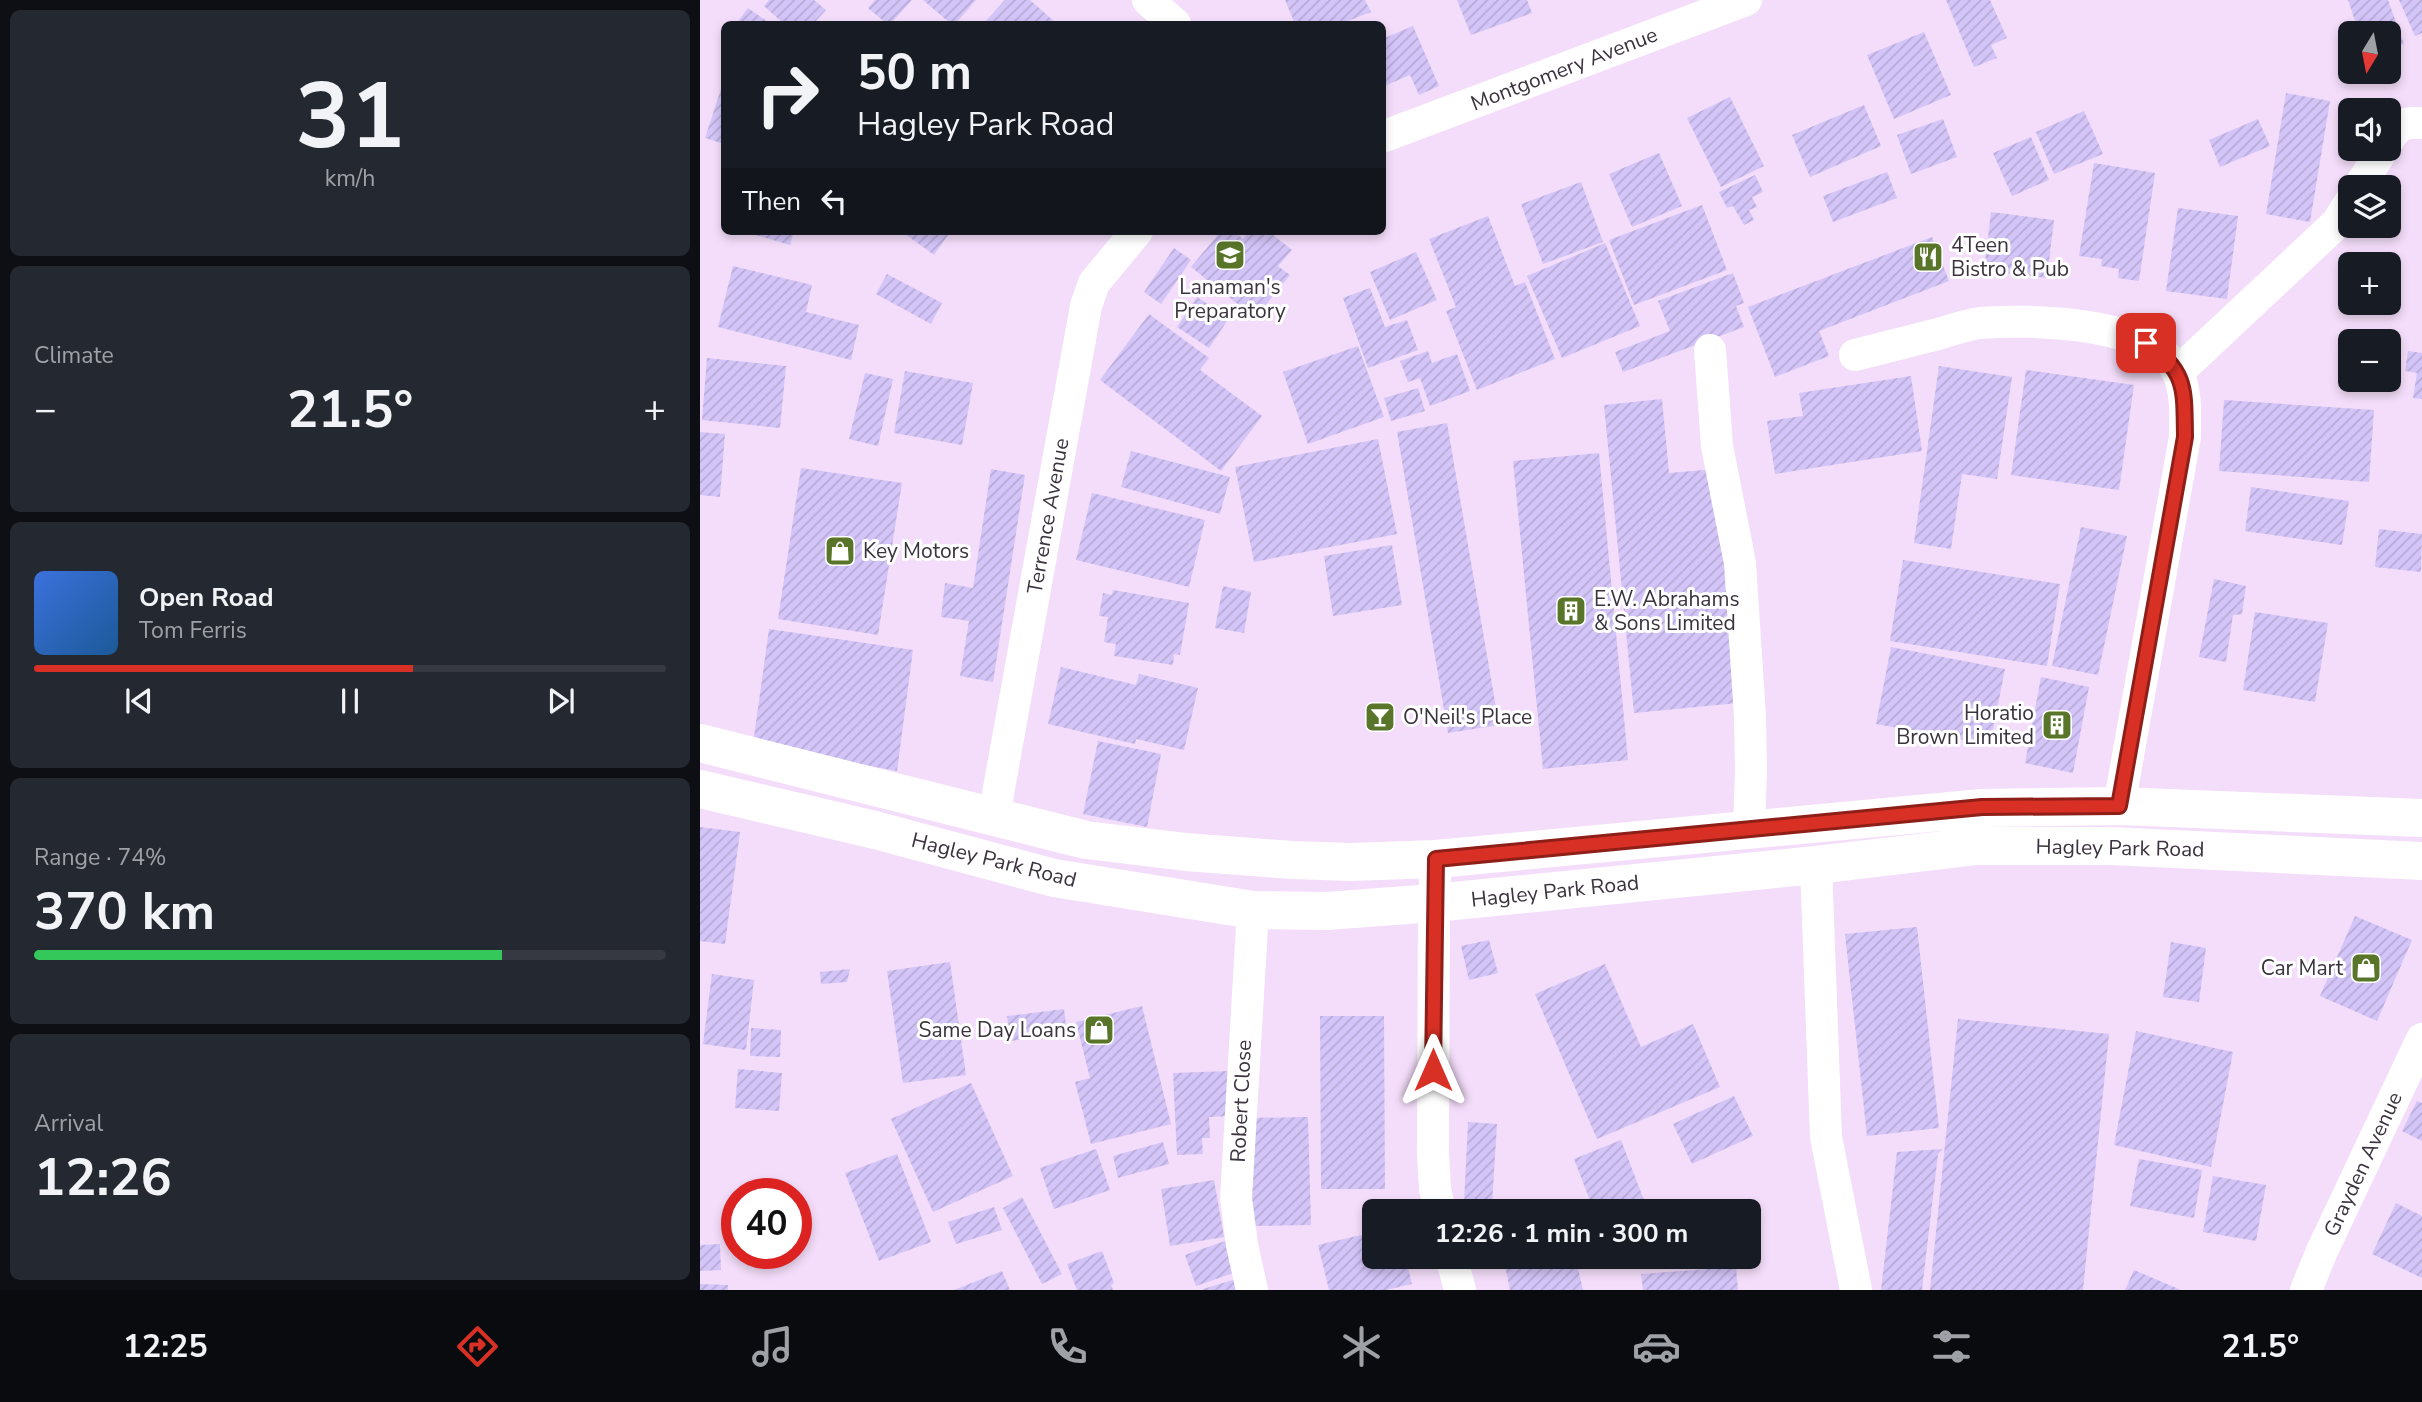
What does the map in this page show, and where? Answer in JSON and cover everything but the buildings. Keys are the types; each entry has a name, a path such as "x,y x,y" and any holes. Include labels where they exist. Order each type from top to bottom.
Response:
{"main road":[{"name":"Hagley Park Road","path":"700,743 1086,841 1186,852 1351,862 1436,859 1982,807 2119,806 2422,818"},
{"name":"Hagley Park Road","path":"700,789 875,830 1054,878 1253,910 1327,911 1434,903 1977,846 2112,846 2422,861"}],"street":[{"path":"1148,0 1172,21"},
{"name":"Montgomery Avenue","path":"1386,135 1746,0"},
{"path":"2401,125 2407,122 2422,123"},
{"path":"2178,372 2338,221"},
{"name":"Terrence Avenue","path":"994,816 1086,306 1094,283 1134,235"},
{"path":"1855,355 1978,323 2030,323 2081,326 2124,333 2164,355 2178,372 2184,395 2185,437 2119,806"},
{"path":"1710,350 1717,446 1740,564 1750,717 1749,830"},
{"path":"1436,859 1433,1153 1437,1199"},
{"path":"1816,865 1826,1137 1856,1290"},
{"name":"Robert Close","path":"1252,1290 1242,1245 1236,1198 1253,910"},
{"name":"Grayden Avenue","path":"2306,1290 2422,1039"},
{"path":"1454,1269 1460,1290"}],"place":[{"name":"Lanaman's Preparatory","path":"1230,255"},
{"name":"4Teen Bistro & Pub","path":"1928,257"},
{"name":"Key Motors","path":"840,551"},
{"name":"E.W. Abrahams & Sons Limited","path":"1571,611"},
{"name":"O'Neil's Place","path":"1380,717"},
{"name":"Horatio Brown Limited","path":"2057,725"},
{"name":"Car Mart","path":"2366,968"},
{"name":"Same Day Loans","path":"1099,1030"}],"route":[{"path":"1433,1070 1436,859 1982,807 2119,806 2185,437 2184,395 2178,372 2164,355 2146,343"}]}
